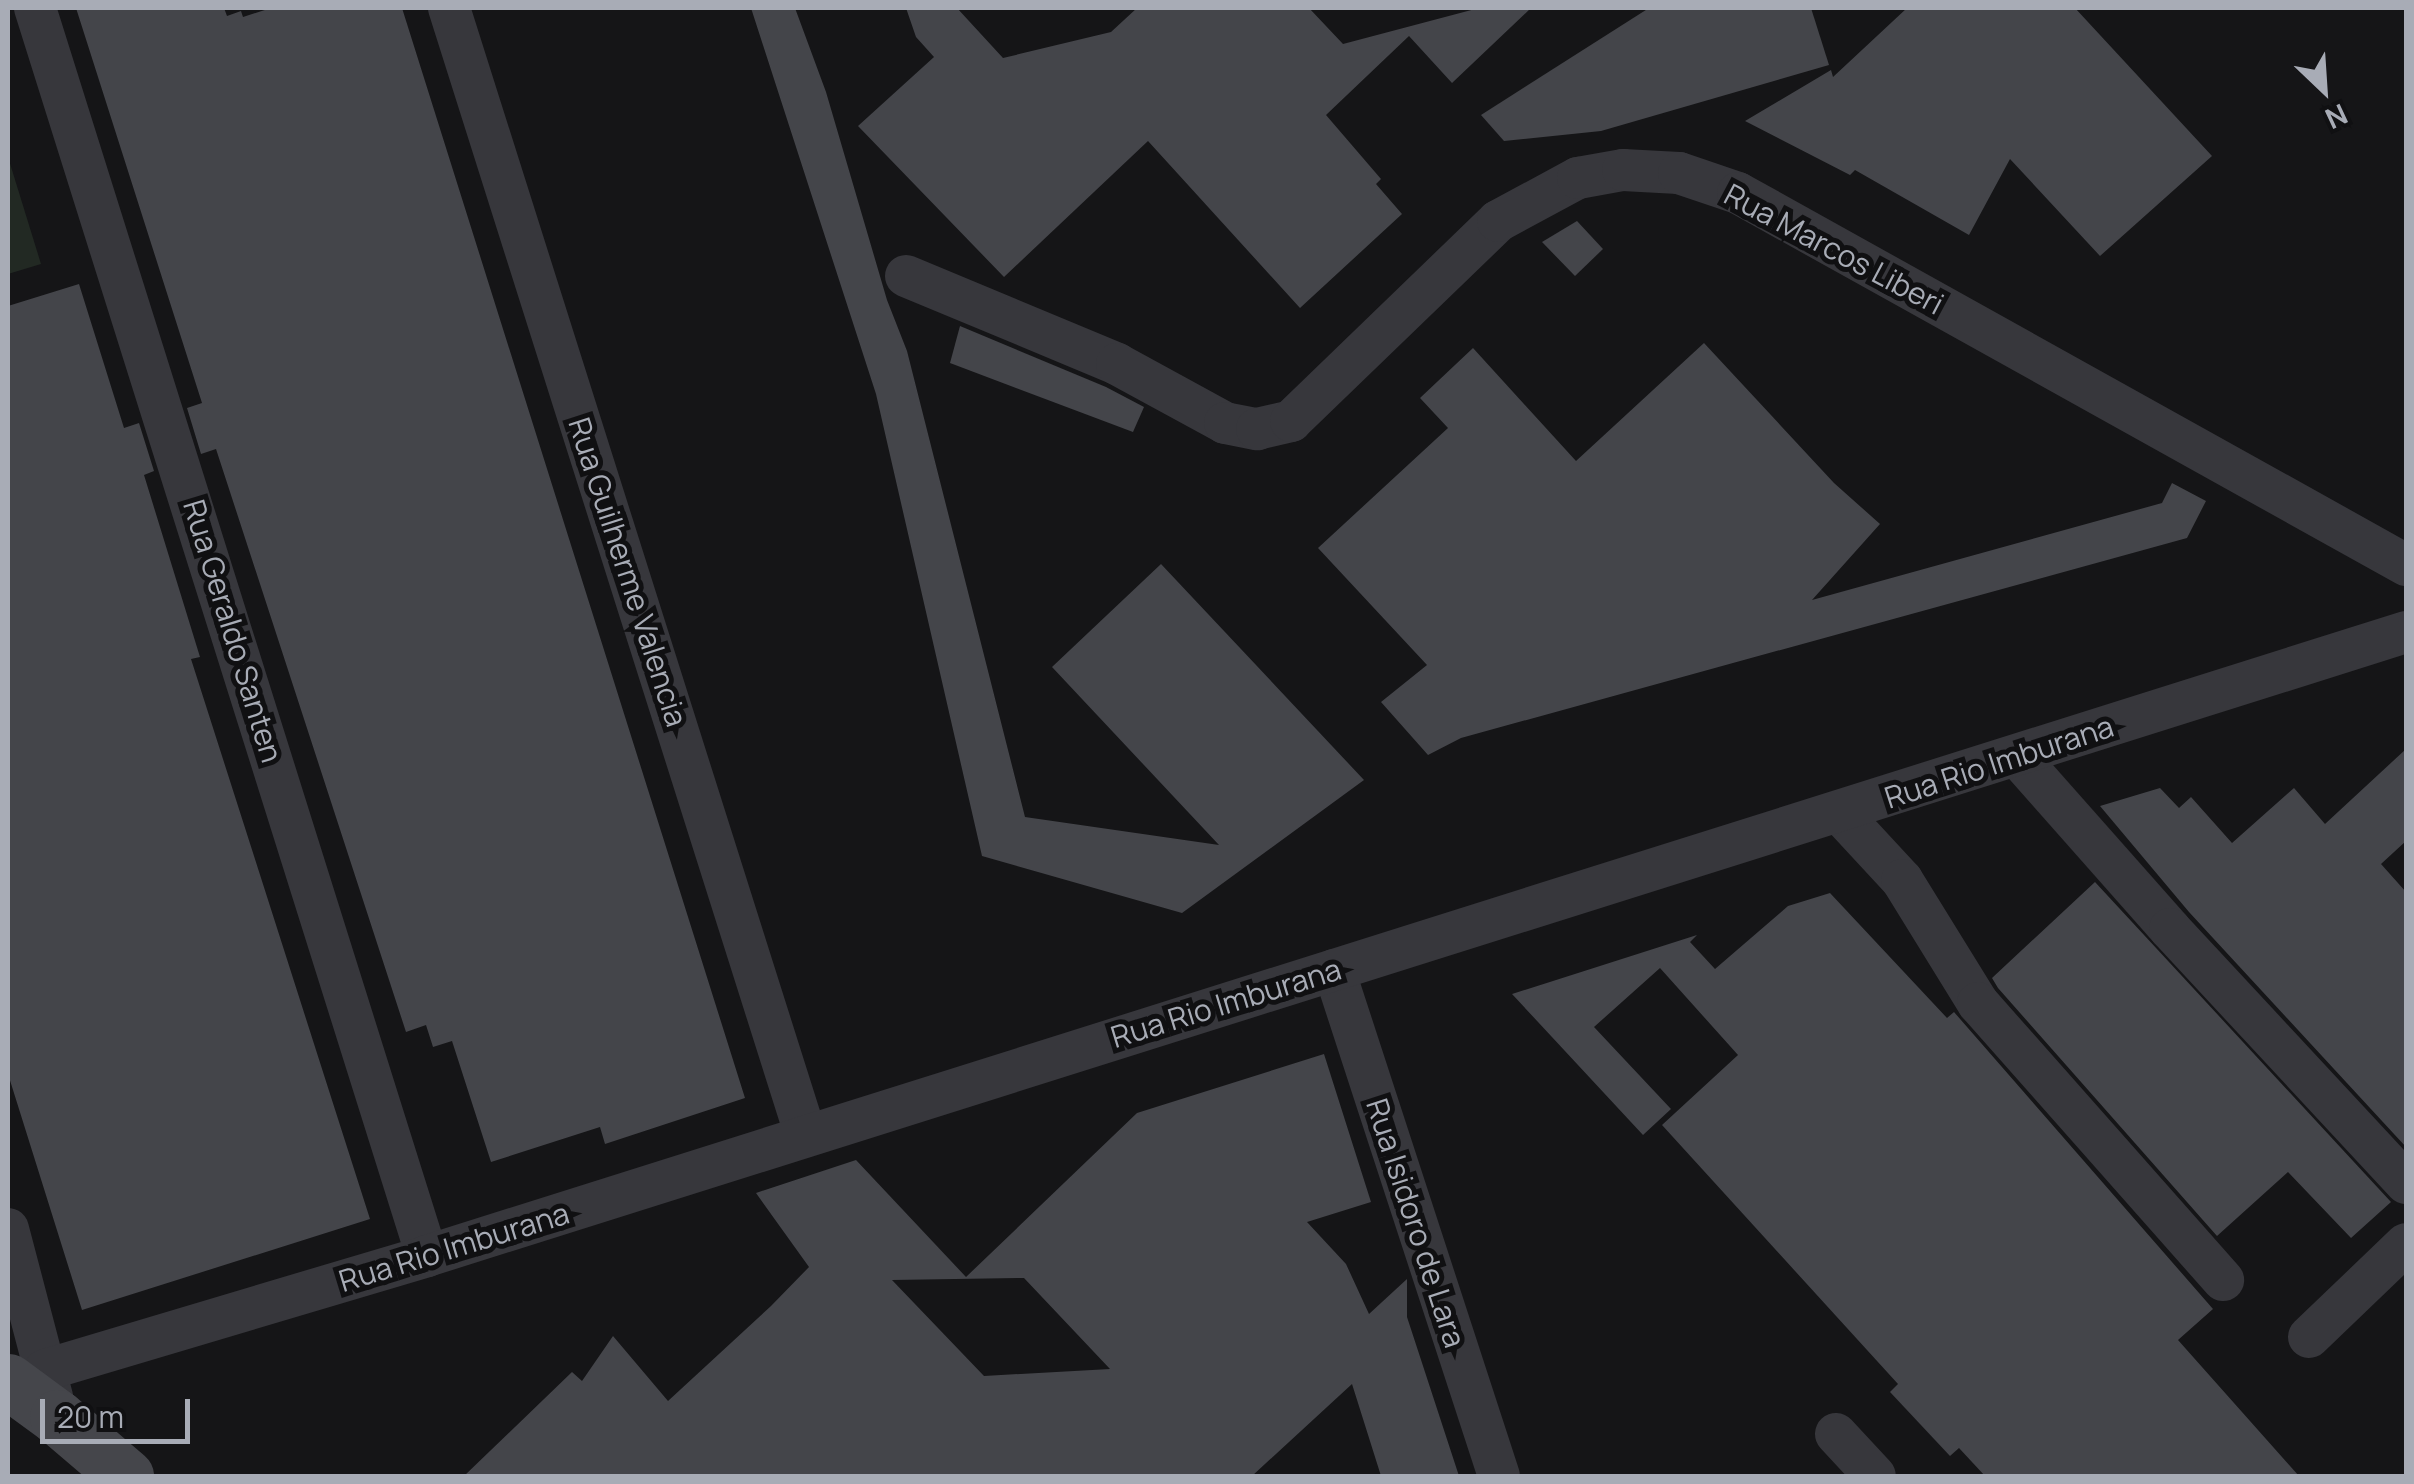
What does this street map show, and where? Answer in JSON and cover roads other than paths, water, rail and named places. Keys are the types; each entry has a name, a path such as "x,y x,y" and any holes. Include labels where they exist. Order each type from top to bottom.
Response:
{"street":[{"name":"Rua Geraldo Santen","path":"34,8 427,1256"},
{"name":"Rua Guilherme Valencia","path":"449,8 806,1136"},
{"name":"Rua Marcos Liberi","path":"906,276 1117,364 1225,423 1257,429 1291,420 1498,222 1578,178 1623,170 1678,173 1738,193 2406,564"},
{"name":"Rua Rio Imburana","path":"36,1389 427,1256 2406,632"},
{"path":"2017,756 2170,929 2406,1183"},
{"path":"1839,812 1902,880 1978,1003 2222,1280"},
{"name":"Rua Isidoro de Lara","path":"1334,970 1500,1476"},
{"path":"8,1228 36,1389 126,1476"},
{"path":"2308,1337 2406,1244"},
{"path":"1836,1434 1875,1476"}]}
